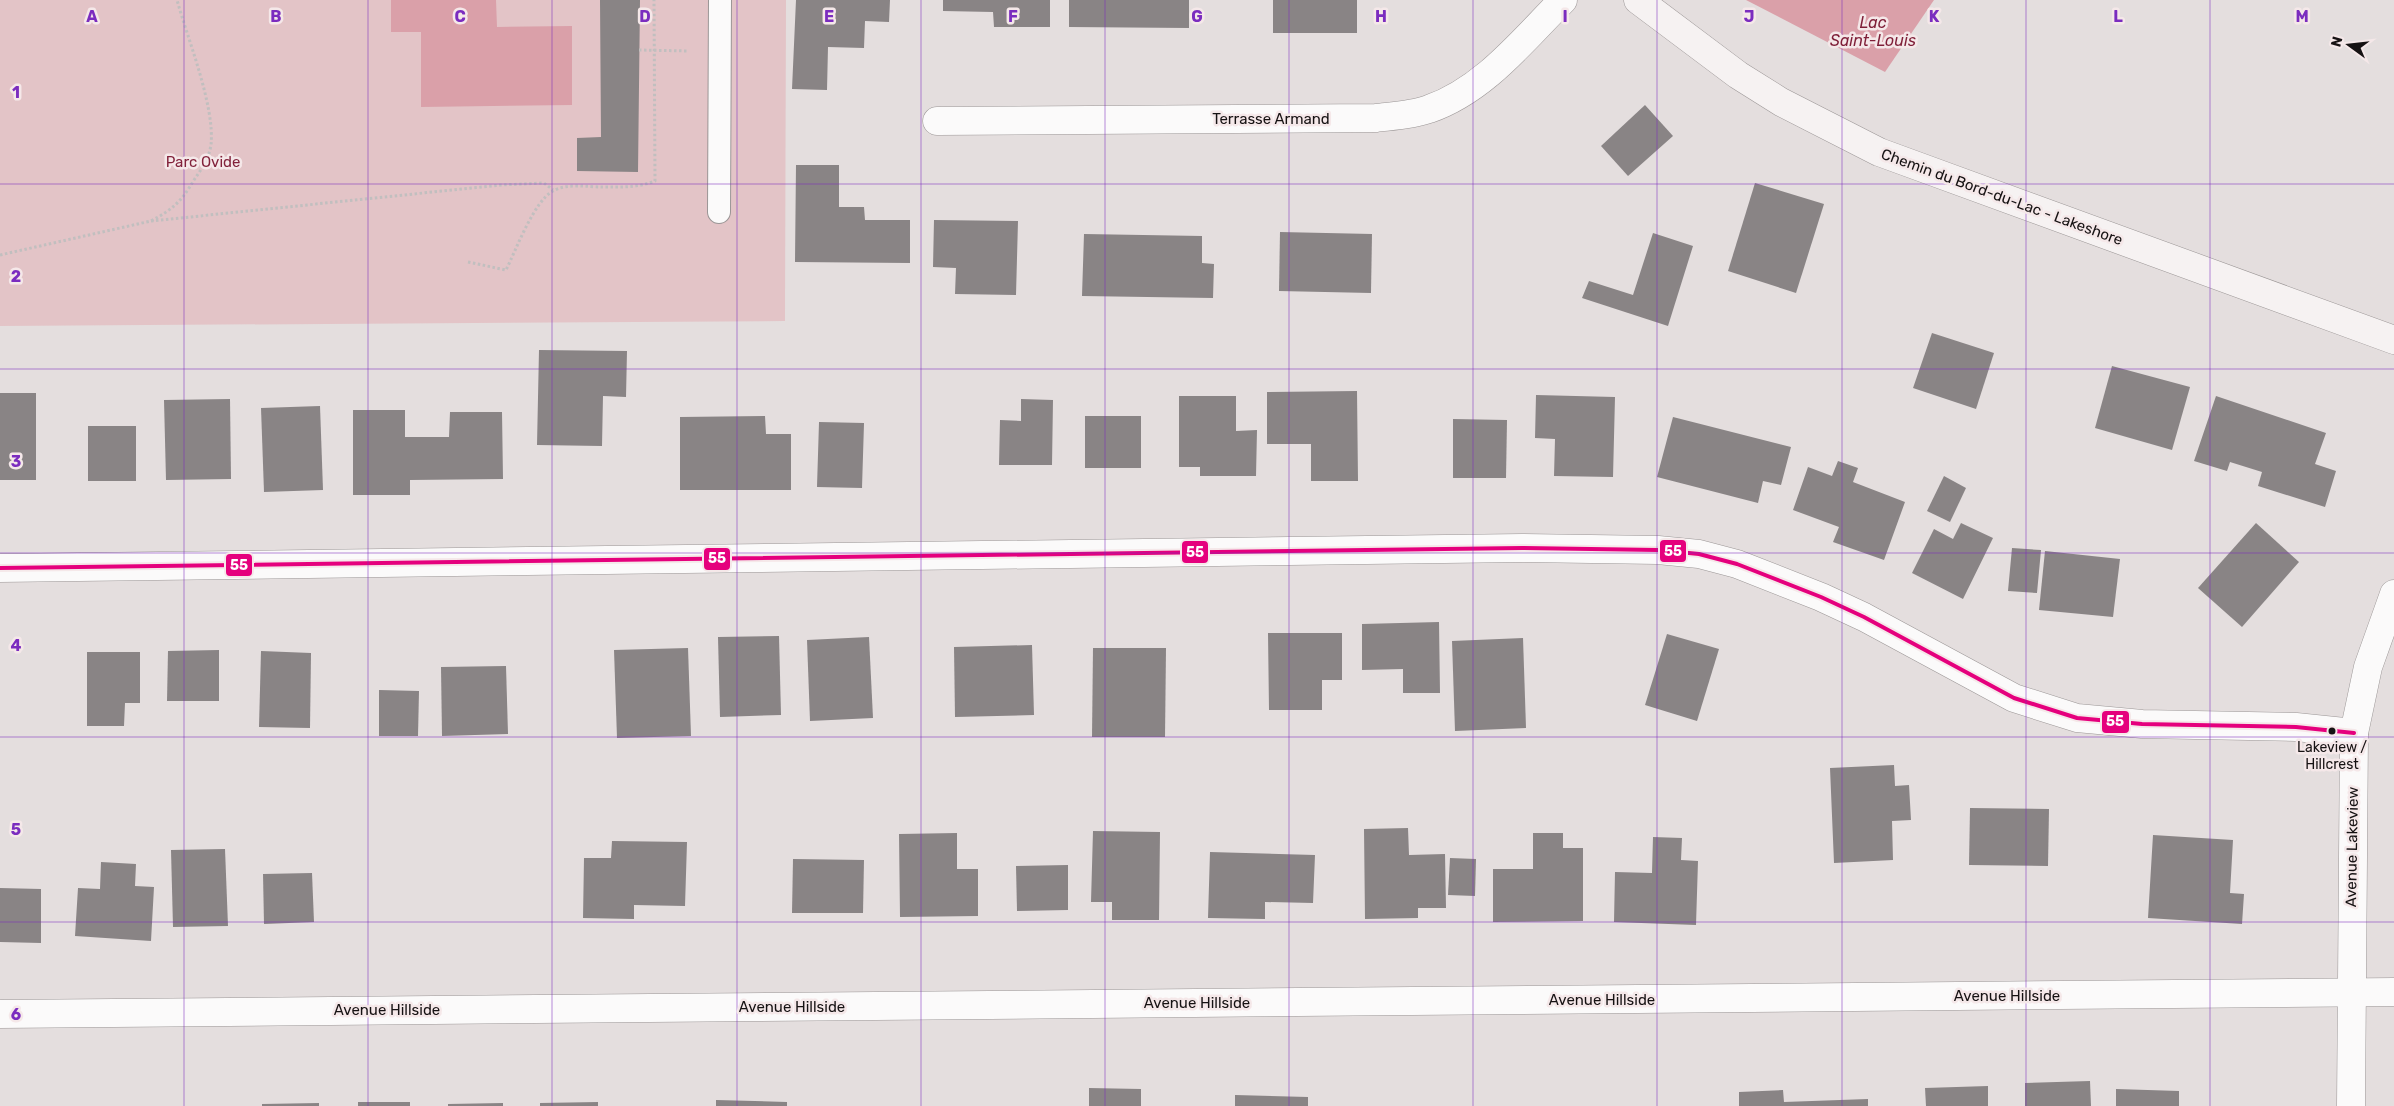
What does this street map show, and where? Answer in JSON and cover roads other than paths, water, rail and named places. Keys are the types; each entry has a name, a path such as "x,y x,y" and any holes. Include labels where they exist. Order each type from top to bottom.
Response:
{"street":[{"name":"Terrasse Armand","path":"937,121 1376,118 1408,114 1428,110 1450,101 1470,88 1495,68 1563,0"},
{"name":"Chemin du Bord-du-Lac - Lakeshore","path":"1638,0 1738,76 1781,102 1879,152 2394,340"},
{"path":"0,568 1522,548 1658,550 1699,554 1737,564 1821,597 1864,617 2014,698 2077,718 2142,724 2296,727 2354,733"},
{"name":"Avenue Lakeview","path":"2351,1106 2354,733 2368,666 2394,594"},
{"name":"Avenue Hillside","path":"0,1014 2394,992"}],"lane":[{"path":"719,212 720,0"}],"water":[{"path":"391,0 496,0 497,27 572,26 572,105 421,107 421,32 391,32"},
{"name":"Lac Saint-Louis","path":"1746,0 1934,0 1885,72"}],"place":[{"name":"Lakeview / Hillcrest","path":"2332,731"}],"park label":[{"name":"Parc Ovide","path":"203,162"}]}
